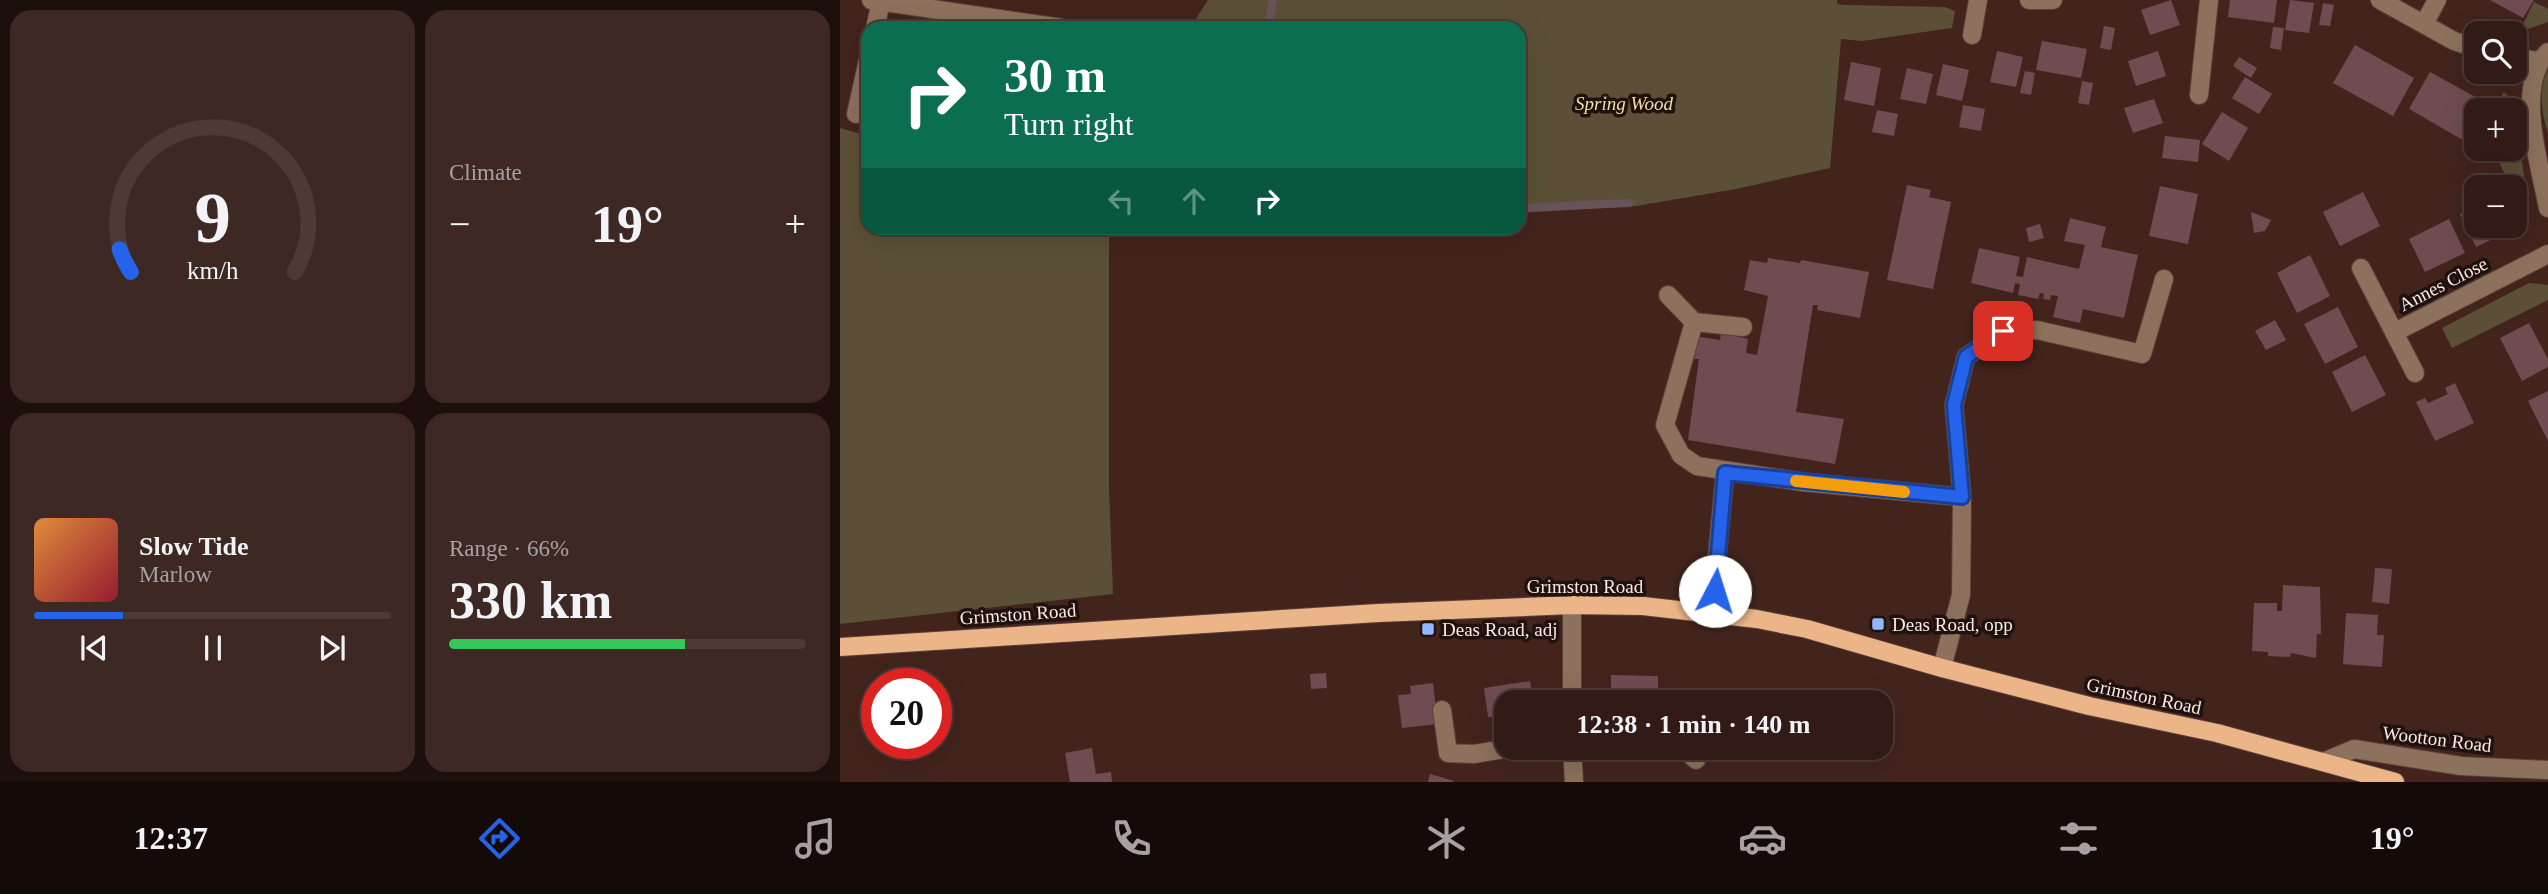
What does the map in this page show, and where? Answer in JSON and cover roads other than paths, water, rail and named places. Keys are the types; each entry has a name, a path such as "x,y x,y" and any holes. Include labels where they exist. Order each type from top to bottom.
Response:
{"main road":[{"name":"Grimston Road","path":"840,647 1378,613 1572,605 1643,606 1712,613 1807,629 1942,668 2089,706 2217,733 2395,782"}],"street":[{"path":"1972,35 1978,0"},
{"path":"2029,0 2053,0"},
{"path":"2199,95 2209,0"},
{"path":"2380,0 2464,44"},
{"path":"2424,24 2437,0"},
{"path":"875,21 876,1 1014,21"},
{"path":"2543,56 2529,91 2548,208"},
{"path":"856,114 861,92"},
{"name":"Annes Close","path":"2395,332 2548,254"},
{"name":"Annes Close","path":"2361,268 2415,373"},
{"path":"1942,668 1961,595 1962,497 1954,405 1966,357 2003,331 2037,330 2142,354 2164,279"},
{"path":"1668,295 1694,322 1744,327"},
{"path":"1694,322 1665,425 1682,455 1697,467 1725,473 1962,497"},
{"path":"1712,613 1725,473"},
{"path":"1572,605 1572,690"},
{"path":"1442,710 1448,753 1474,754 1494,751"},
{"name":"Wootton Road","path":"2323,762 2354,749 2461,766 2548,770"},
{"path":"1573,760 1574,782"}],"waterway":[{"path":"1269,21 1273,0"},
{"path":"1526,208 1629,203"}],"place":[{"name":"Deas Road, opp","path":"1878,624"},
{"name":"Deas Road, adj","path":"1428,629"}],"park label":[{"name":"Spring Wood","path":"1624,103"}]}
